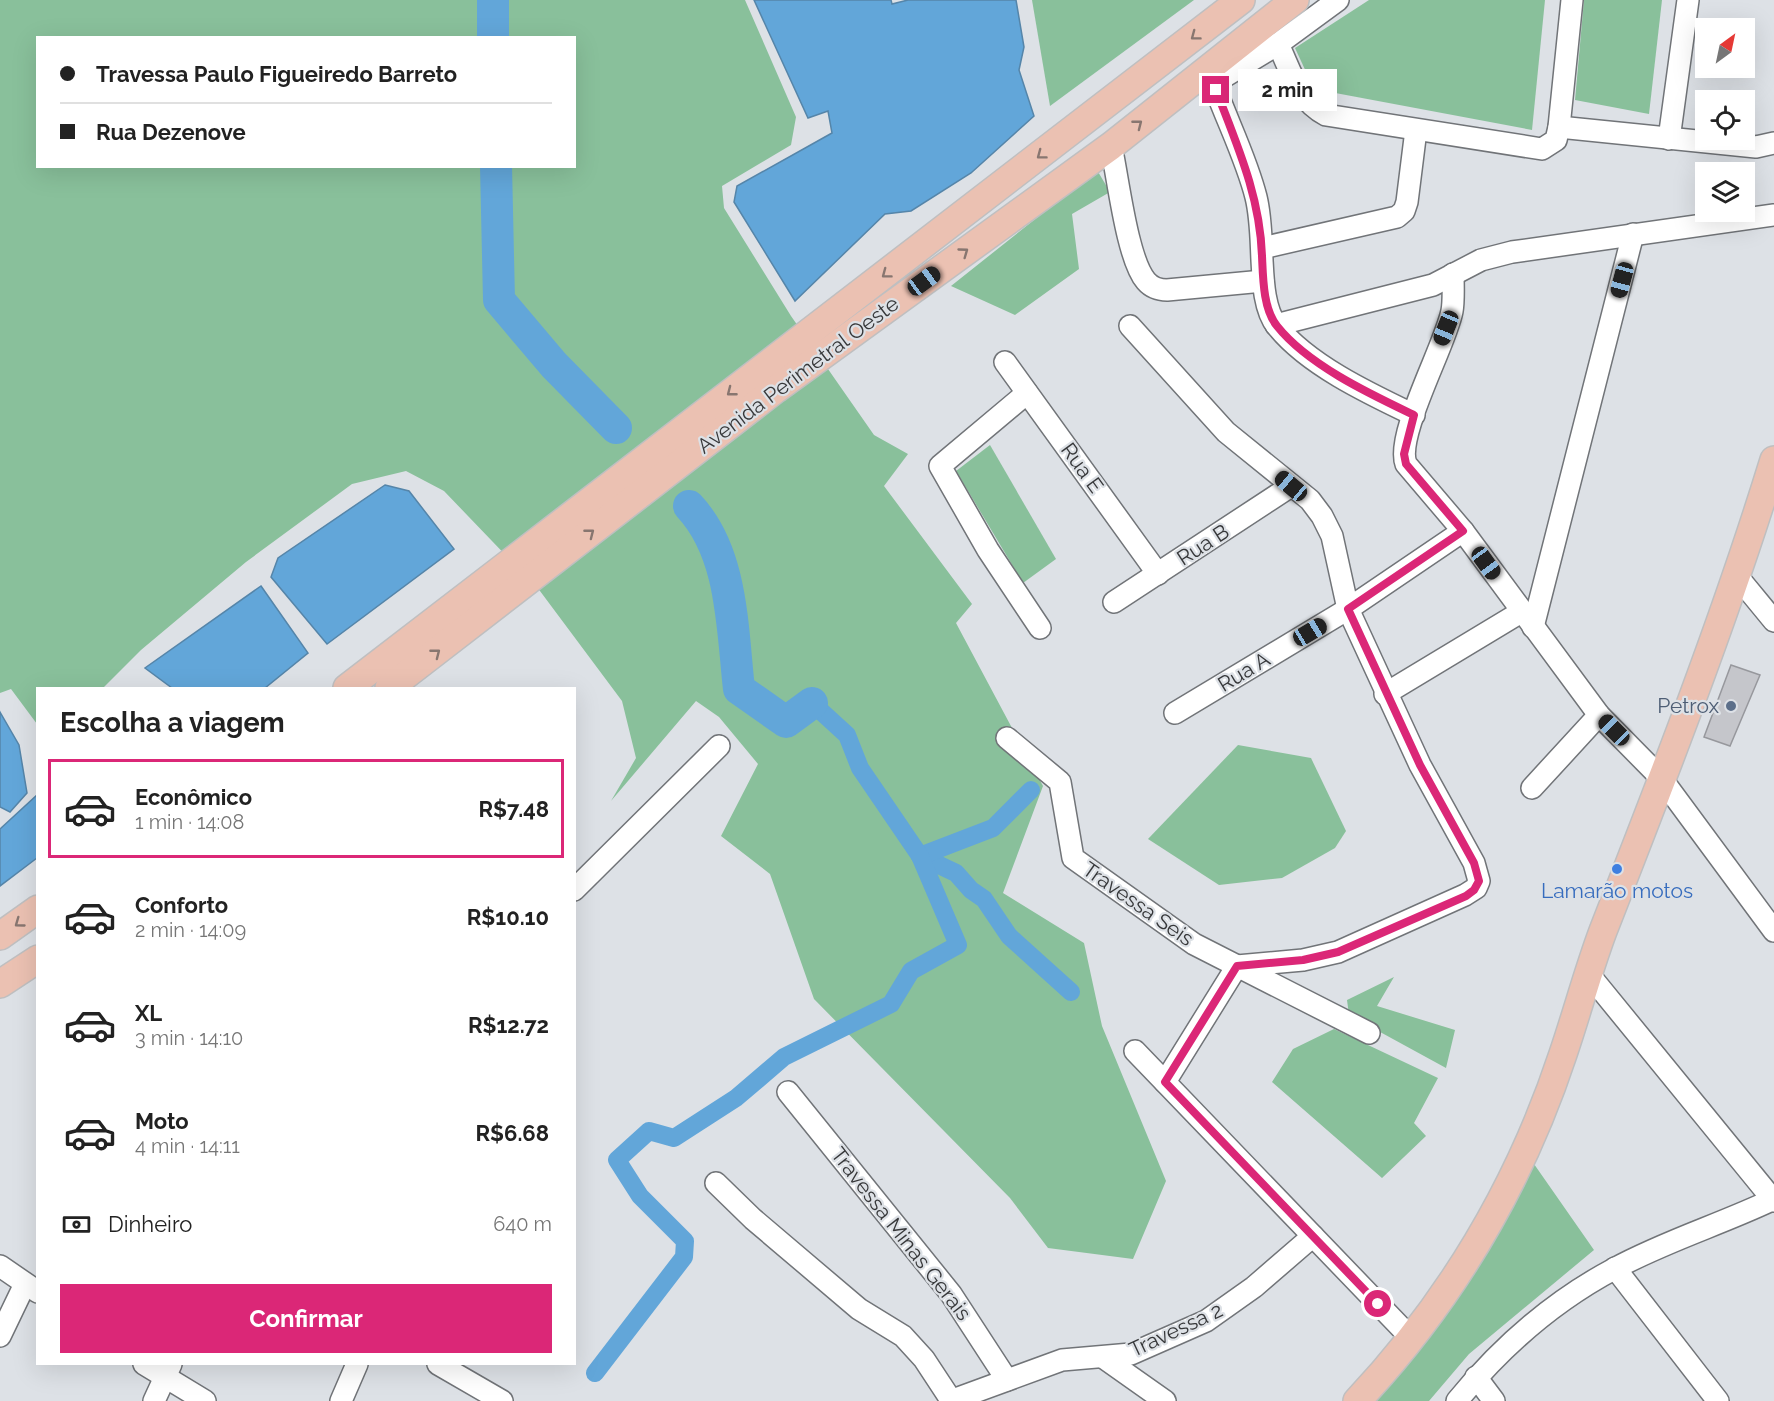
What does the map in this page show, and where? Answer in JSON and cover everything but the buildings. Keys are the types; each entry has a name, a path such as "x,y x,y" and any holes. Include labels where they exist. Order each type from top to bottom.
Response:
{"main road":[{"name":"Avenida Perimetral Oeste","path":"348,687 1241,0"},
{"name":"Avenida Perimetral Oeste","path":"390,687 776,389 1111,146 1295,0"},
{"path":"1357,1401 1411,1338 1459,1274 1509,1187 1563,1055 1587,972 1737,576 1774,460"},
{"path":"0,936 36,910"},
{"path":"0,984 36,960"}],"street":[{"path":"1338,0 1278,44 1222,78 1216,90 1255,194 1262,248 1263,281 1276,325 1299,347 1323,365 1371,394 1414,415"},
{"path":"1278,44 1302,97 1312,108 1326,115 1542,148 1556,140 1559,127 1572,0"},
{"path":"1669,139 1688,0"},
{"path":"1559,127 1756,147 1774,143"},
{"path":"1262,248 1397,217 1404,211 1407,202 1416,129"},
{"path":"1111,146 1128,235 1146,281 1156,288 1167,290 1263,281"},
{"path":"1276,325 1433,285 1481,260 1512,252 1774,215"},
{"path":"1385,694 1527,619 1634,234"},
{"path":"1453,274 1452,312 1414,415 1404,459 1409,469 1463,531 1599,715 1661,778 1774,931"},
{"path":"1130,326 1226,432 1317,507 1328,527 1348,609 1385,694 1420,765 1474,863 1479,881 1474,890 1466,896 1338,952 1303,960 1237,966 1165,1082"},
{"name":"Rua E","path":"1005,362 1158,574"},
{"path":"1027,393 940,466 988,550 1040,628"},
{"name":"Rua B","path":"1114,602 1291,486"},
{"name":"Rua A","path":"1174,713 1348,609 1463,531"},
{"path":"1737,576 1774,621"},
{"path":"1532,788 1599,715"},
{"name":"Travessa Seis","path":"1007,738 1060,782 1073,858 1167,927 1369,1034"},
{"path":"576,888 719,746"},
{"path":"1457,1401 1476,1377 1535,1320 1615,1268 1774,1200 1587,972"},
{"path":"1135,1051 1411,1338"},
{"name":"Travessa Minas Gerais","path":"788,1092 951,1294 1007,1380"},
{"path":"716,1183 753,1219 859,1309 903,1336 924,1359 950,1401"},
{"name":"Travessa 2","path":"950,1401 1073,1358 1104,1358 1131,1354 1206,1321 1254,1287 1313,1236"},
{"path":"0,1266 31,1288 0,1336"},
{"path":"1615,1268 1718,1401"},
{"path":"1104,1358 1165,1401"},
{"path":"148,1365 168,1370 205,1401"},
{"path":"341,1401 357,1365"},
{"path":"442,1365 467,1371 502,1401"},
{"path":"154,1401 168,1370"},
{"path":"1476,1377 1494,1401"}],"green space":[{"path":"0,0 745,0 796,117 791,145 722,186 724,208 791,316 874,435 908,454 884,486 972,604 956,623 1043,786 1003,893 1084,943 1102,1026 1166,1181 1133,1259 1048,1248 1010,1198 814,999 770,874 721,836 758,764 719,717 696,701 611,801 636,758 622,701 540,591 444,491 406,471 352,484 246,562 141,650 104,687 36,687 36,723 11,689 0,693"},
{"path":"1032,0 1194,0 1050,106"},
{"path":"1369,0 1545,0 1532,130 1314,89 1295,48"},
{"path":"1584,0 1662,0 1649,114 1575,100"},
{"path":"1097,170 1110,192 1072,214 1079,269 1015,315 951,286"},
{"path":"990,445 1056,559 1023,583 956,471"},
{"path":"1238,745 1311,758 1346,831 1335,848 1282,878 1219,885 1148,839"},
{"path":"1394,977 1377,1006 1455,1030 1446,1068 1349,1015 1347,1000"},
{"path":"1334,1029 1438,1078 1414,1123 1426,1136 1382,1178 1272,1082 1293,1049"},
{"path":"1534,1164 1594,1250 1469,1354 1429,1401 1375,1401 1477,1265"}],"water":[{"path":"754,0 891,0 892,4 908,0 1016,0 1024,47 1019,70 1034,116 971,173 911,211 885,214 795,301 734,202 737,186 832,133 828,111 808,118"},
{"path":"385,485 409,491 454,549 327,644 271,577 278,558"},
{"path":"261,586 308,653 266,687 171,687 145,668"},
{"path":"0,712 19,745 27,793 10,812 0,807"},
{"path":"36,796 36,859 0,886 0,829"}],"waterway":[{"path":"493,0 493,36"},
{"path":"496,168 499,300 554,365 616,428"},
{"path":"689,506 703,525 722,568 732,616 739,689 786,722 812,703"},
{"path":"595,1373 684,1257 685,1241 640,1196 617,1160 649,1131 674,1138 736,1098 784,1057 891,1004 911,971 958,945 920,856 860,768 847,735 812,703"},
{"path":"920,856 993,828 1031,790"},
{"path":"920,856 956,873 971,890 984,899 1009,936 1071,992"}],"place":[{"name":"Petrox","path":"1731,706"},
{"name":"Lamarão motos","path":"1617,869"}],"route":[{"path":"1216,90 1255,194 1261,231 1263,281 1276,325 1299,347 1323,365 1371,394 1414,415 1406,441 1404,459 1406,464 1463,531 1348,609 1385,694 1420,765 1474,863 1479,881 1476,888 1466,896 1338,952 1303,960 1237,966 1165,1082 1378,1304"}]}
